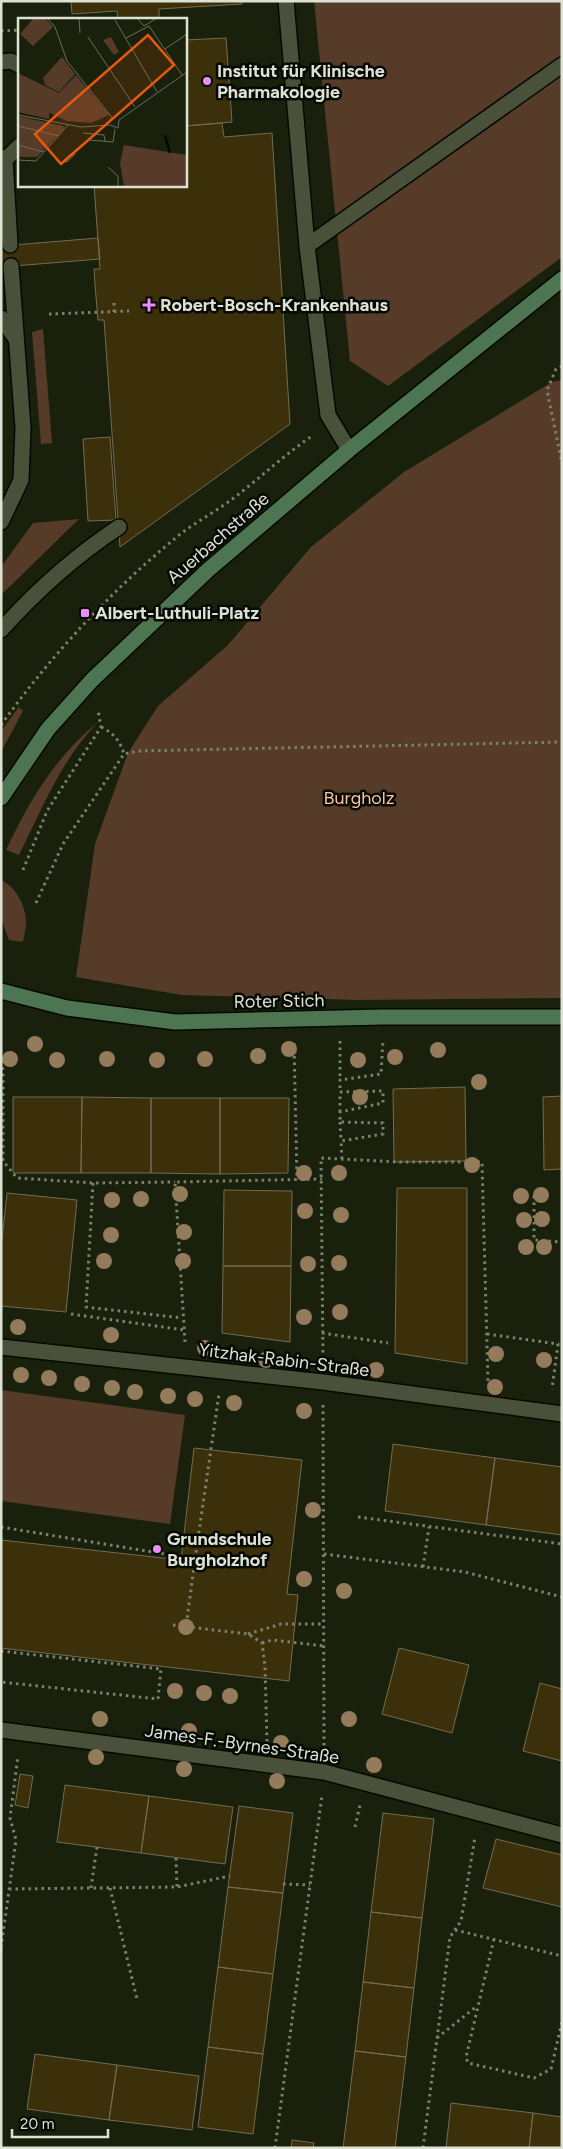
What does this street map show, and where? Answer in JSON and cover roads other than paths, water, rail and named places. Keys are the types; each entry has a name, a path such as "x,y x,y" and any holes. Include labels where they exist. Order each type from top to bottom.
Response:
{"main road":[{"name":"Auerbachstraße","path":"1,798 48,729 92,680 208,570 349,450 562,279"},
{"name":"Roter Stich","path":"1,991 67,1008 175,1022 383,1017 562,1017"}],"street":[{"path":"286,1 307,246 328,415 349,450"},
{"path":"1,62 12,61 18,64"},
{"path":"307,246 562,65"},
{"path":"10,245 3,158 18,147"},
{"path":"1,522 21,480 23,428 11,266"},
{"path":"1,318 17,340"},
{"path":"1,630 29,598 100,539 119,526"},
{"name":"Yitzhak-Rabin-Straße","path":"1,1347 323,1382 556,1413"},
{"name":"James-F.-Byrnes-Straße","path":"1,1730 324,1772 562,1835"}],"place":[{"name":"Institut für Klinische Pharmakologie","path":"207,81"},
{"name":"Robert-Bosch-Krankenhaus","path":"149,305"},
{"name":"Albert-Luthuli-Platz","path":"85,613"},
{"name":"Grundschule Burgholzhof","path":"157,1549"}],"park label":[{"name":"Burgholz","path":"359,798"}]}
